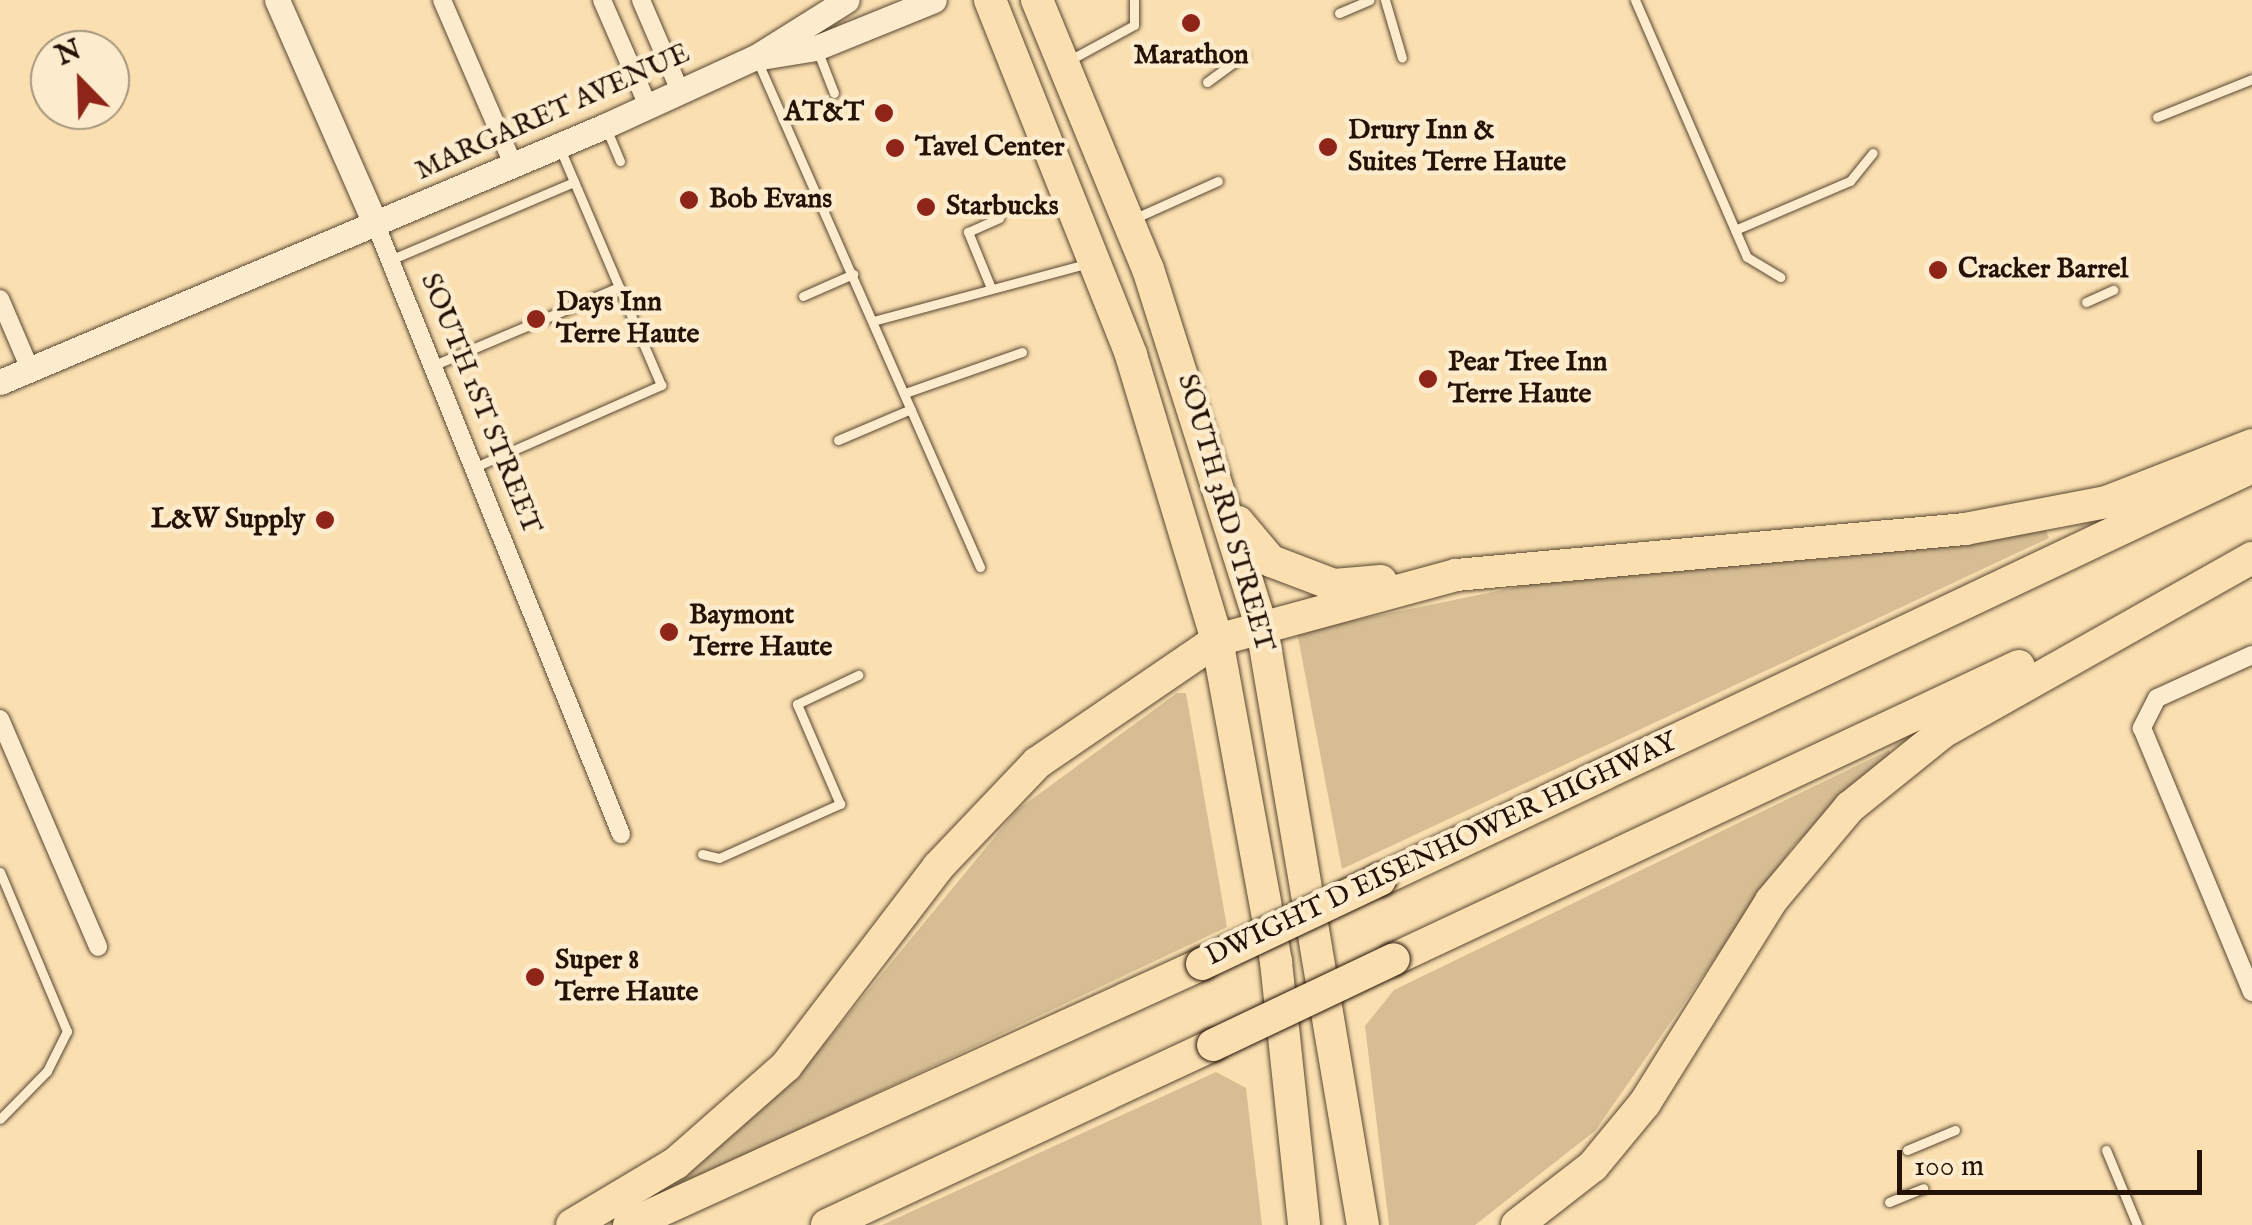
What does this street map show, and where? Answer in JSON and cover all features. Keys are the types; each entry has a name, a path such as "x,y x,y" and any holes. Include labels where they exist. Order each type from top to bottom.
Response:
{"highway":[{"name":"SOUTH 3RD STREET","path":"990,0 1097,262 1217,640 1276,962 1304,1225"},
{"name":"SOUTH 3RD STREET","path":"1037,0 1130,220 1232,516 1262,628 1363,1225"},
{"path":"1232,516 1272,561 1334,585 1965,529 2106,502 2252,445"},
{"name":"DWIGHT D EISENHOWER HIGHWAY","path":"629,1225 1202,964 2252,468"},
{"path":"827,1225 2252,558"},
{"path":"1517,1225 1593,1166 1645,1103 1771,901 1850,807 1943,732 2252,558"},
{"path":"572,1225 676,1163 786,1066 938,867 1037,763 1217,640 1456,576"}],"street":[{"name":"SOUTH 1ST STREET","path":"277,0 390,260 621,834"},
{"path":"442,0 514,166"},
{"path":"602,0 648,106"},
{"path":"641,0 680,90"},
{"name":"MARGARET AVENUE","path":"756,57 816,7 847,0"},
{"name":"MARGARET AVENUE","path":"0,382 514,166 756,57 816,48 934,0"},
{"path":"0,299 30,369"},
{"path":"2252,655 2175,686 2148,711 2145,741 2252,992"},
{"path":"0,719 98,947"}],"lane":[{"path":"1065,62 1134,25 1134,0"},
{"path":"1339,13 1369,0"},
{"path":"1385,0 1402,58"},
{"path":"1634,0 1746,257 1780,277"},
{"path":"816,7 816,48 834,93"},
{"path":"1207,82 1244,55"},
{"path":"756,57 980,567"},
{"path":"2158,117 2252,79"},
{"path":"605,126 620,161"},
{"path":"473,468 661,384 559,146"},
{"path":"1734,230 1850,181 1873,153"},
{"path":"1130,220 1218,181"},
{"path":"390,260 574,182"},
{"path":"992,288 968,232 999,218"},
{"path":"874,321 1097,262"},
{"path":"803,296 853,274"},
{"path":"432,366 619,286"},
{"path":"2086,302 2112,290"},
{"path":"904,394 1022,352"},
{"path":"838,440 911,409"},
{"path":"702,854 719,858 840,804 797,704 858,676"},
{"path":"0,872 67,1031 47,1070 0,1119"},
{"path":"1907,1150 1955,1130"},
{"path":"2106,1150 2136,1225"},
{"path":"1889,1202 1923,1188"}],"shaded area":[{"path":"2043,524 2049,538 1342,869 1297,632 1556,579 1841,557"},
{"path":"1177,693 1186,693 1227,927 669,1191 797,1077 1017,810"},
{"path":"1889,750 1893,758 1794,845 1595,1131 1475,1225 1389,1225 1365,1026 1394,990"},
{"path":"1216,1072 1246,1088 1262,1225 882,1225"}],"place":[{"name":"Marathon","path":"1191,23"},
{"name":"AT&T","path":"884,113"},
{"name":"Drury Inn & Suites Terre Haute","path":"1328,147"},
{"name":"Tavel Center","path":"895,148"},
{"name":"Bob Evans","path":"689,200"},
{"name":"Starbucks","path":"926,207"},
{"name":"Cracker Barrel","path":"1938,270"},
{"name":"Days Inn Terre Haute","path":"536,319"},
{"name":"Pear Tree Inn Terre Haute","path":"1428,379"},
{"name":"L&W Supply","path":"325,520"},
{"name":"Baymont Terre Haute","path":"669,632"},
{"name":"Super 8 Terre Haute","path":"535,977"}]}
